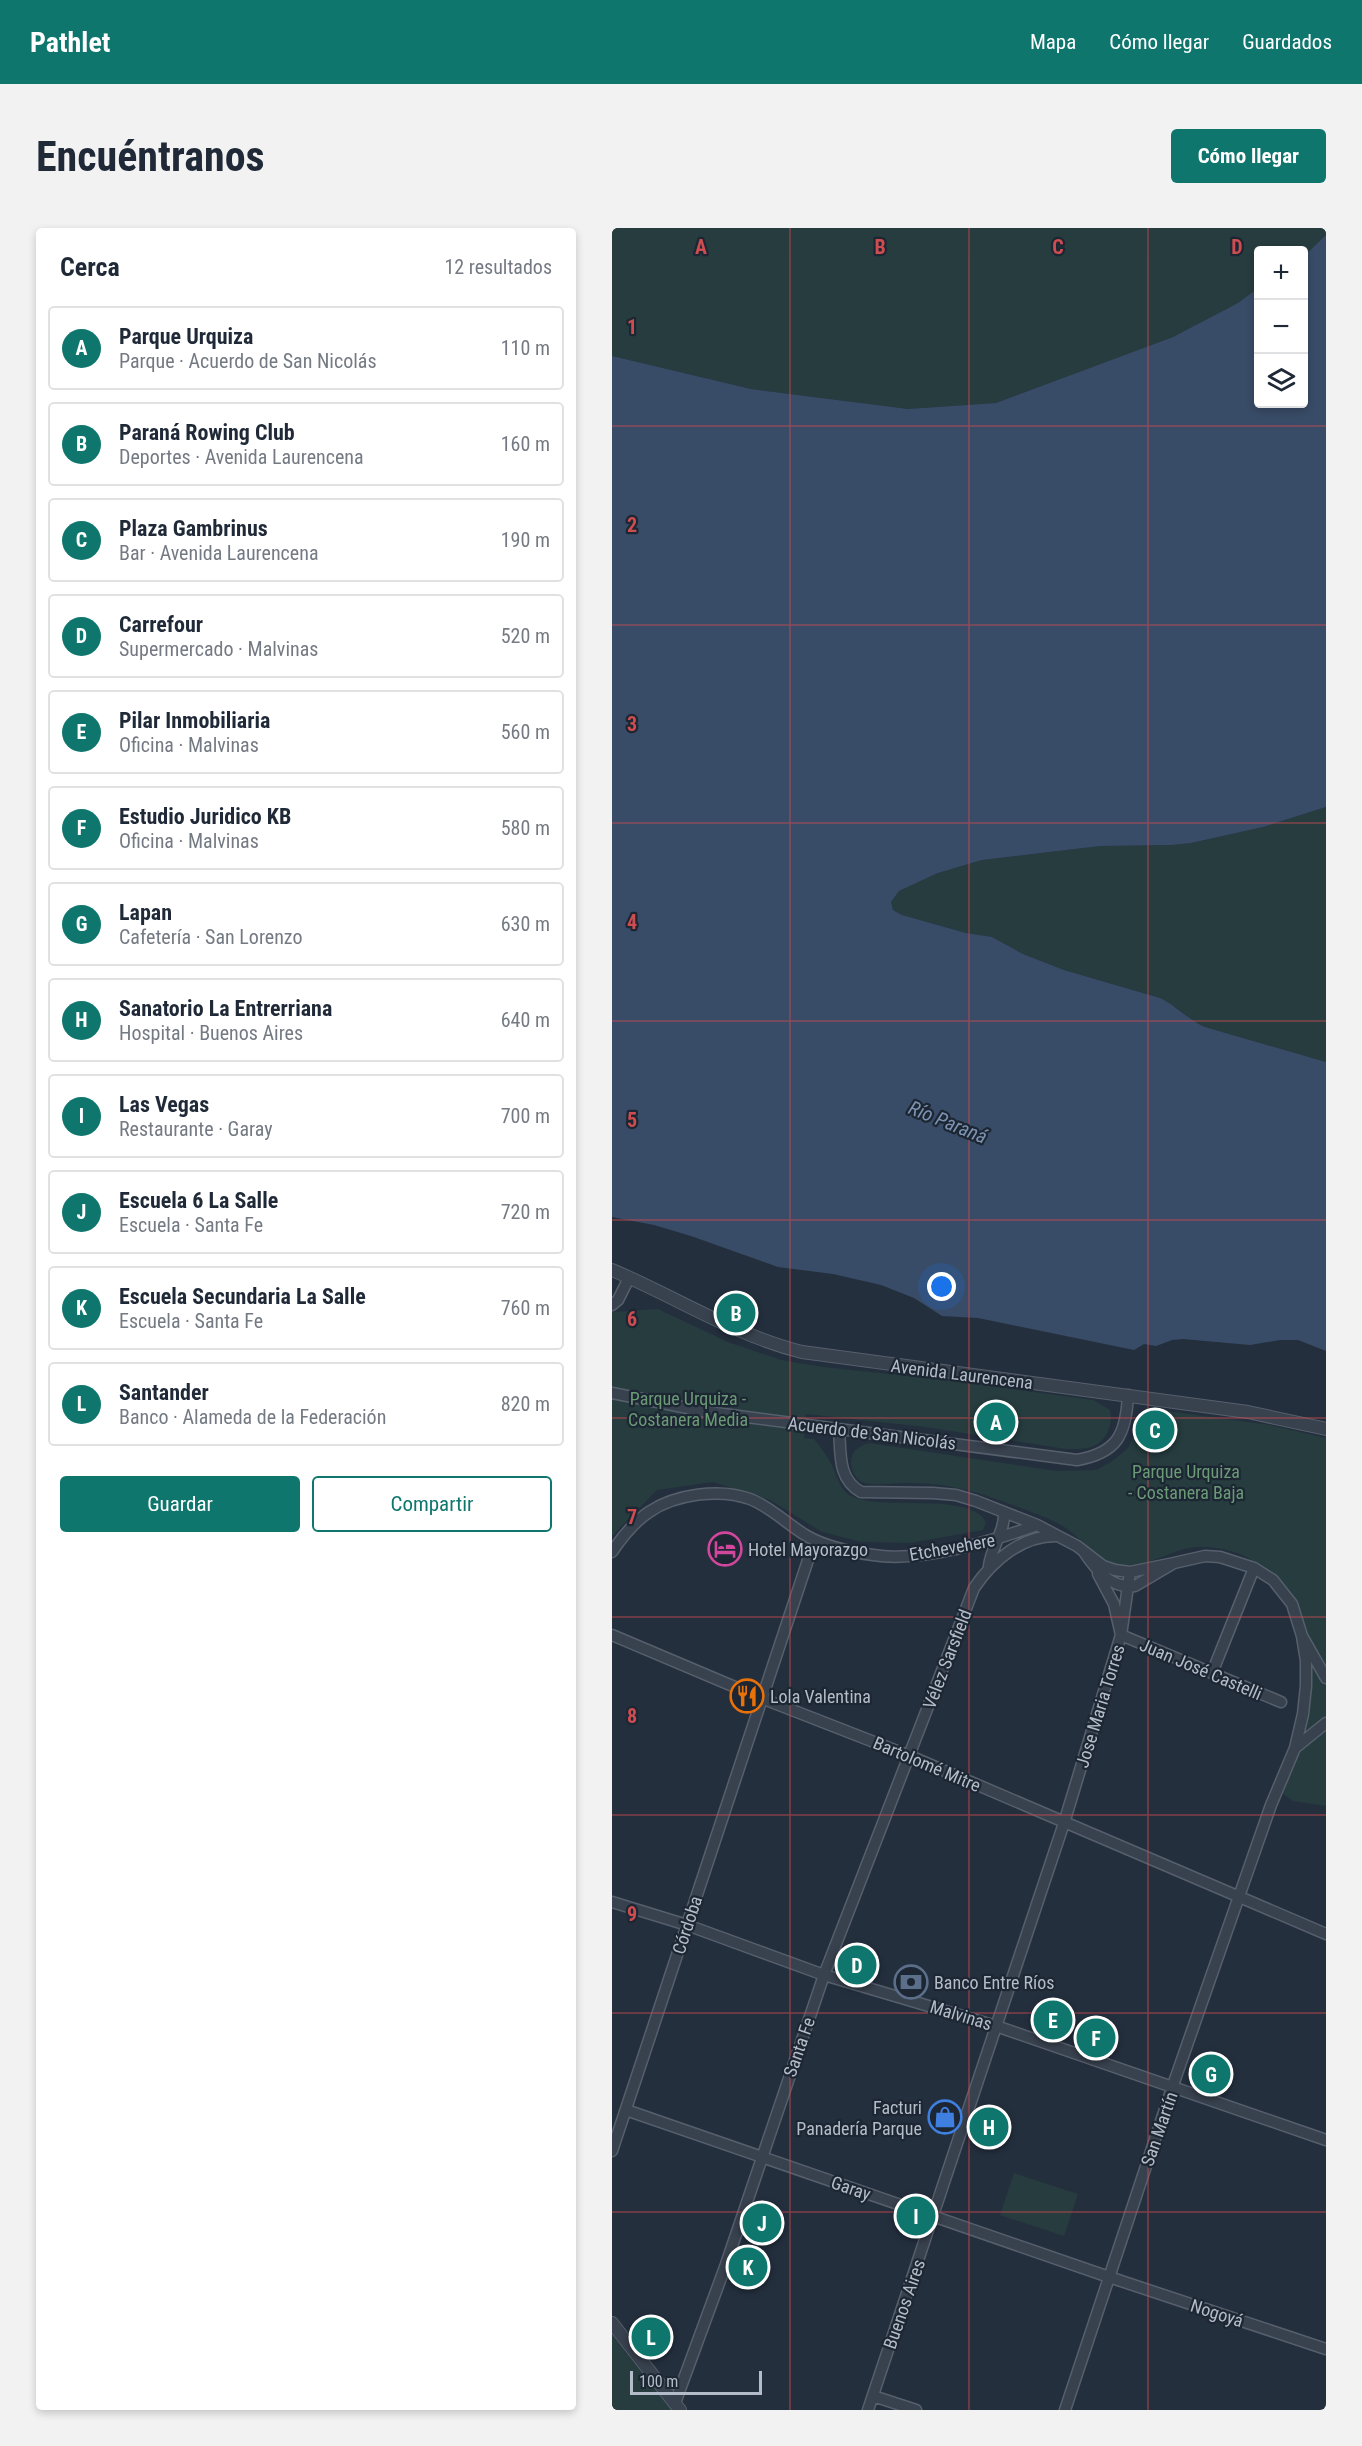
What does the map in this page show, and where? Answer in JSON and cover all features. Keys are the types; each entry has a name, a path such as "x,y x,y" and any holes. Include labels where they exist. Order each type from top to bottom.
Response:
{"street":[{"name":"Avenida Laurencena","path":"612,1270 737,1330 777,1346 802,1352 1248,1412 1326,1430"},
{"path":"612,1305 618,1300 629,1278"},
{"name":"Acuerdo de San Nicolás","path":"612,1394 708,1412 1077,1460 1107,1451 1116,1443 1123,1430 1128,1395"},
{"name":"Etchevehere","path":"839,1429 843,1470 852,1487 861,1492 956,1495 1004,1512"},
{"name":"Etchevehere","path":"612,1552 634,1524 650,1511 675,1500 710,1494 749,1499 818,1542 875,1556 905,1556 996,1540 1037,1525"},
{"path":"1004,1512 1058,1536 1103,1566 1130,1572 1205,1556 1220,1557 1254,1568 1273,1580 1285,1593 1297,1616 1302,1636 1326,1678"},
{"name":"Vélez Sarsfield","path":"910,1756 974,1588 989,1566 996,1540 1003,1529 1004,1512"},
{"name":"Vélez Sarsfield","path":"989,1566 1008,1552 1036,1537 1058,1536"},
{"name":"Córdoba","path":"612,2151 808,1560 818,1542"},
{"path":"1084,1552 1096,1569 1114,1604 1121,1635"},
{"path":"1096,1569 1114,1583 1128,1587 1135,1586 1174,1563"},
{"path":"1212,1673 1254,1568"},
{"path":"1128,1587 1130,1572"},
{"name":"Jose Maria Torres","path":"1064,1823 1121,1635 1128,1587"},
{"name":"Bartolomé Mitre","path":"612,1635 762,1698 910,1756 1326,1934"},
{"name":"Juan José Castelli","path":"1121,1635 1281,1702"},
{"name":"San Martín","path":"1065,2410 1172,2088 1271,1805 1295,1749 1303,1714 1306,1686 1306,1661 1302,1636"},
{"path":"1295,1749 1326,1723"},
{"name":"Santa Fe","path":"676,2408 824,1975 910,1756"},
{"name":"Buenos Aires","path":"868,2410 1064,1823"},
{"name":"Malvinas","path":"612,1902 687,1925 824,1975 996,2026 1326,2140"},
{"name":"Garay","path":"626,2110 1109,2277"},
{"name":"Nogoyá","path":"1109,2277 1326,2349"},
{"path":"612,2323 676,2408"},
{"path":"873,2396 916,2410"}],"green space":[{"path":"612,228 1326,228 1326,235 1308,252 1308,246 1254,246 1254,291 1238,303 1173,337 996,403 908,409 751,389 612,356"},
{"path":"1326,807 1326,1062 1205,1027 1189,1020 1180,1010 1160,998 1064,970 1023,954 992,937 966,933 902,915 893,910 891,902 899,891 938,873 982,860 1099,846 1191,843 1263,827"},
{"name":"Parque Urquiza - Costanera Media","path":"658,1309 728,1342 781,1360 1093,1400 1110,1410 1110,1424 1103,1439 1095,1446 1066,1449 925,1427 806,1414 804,1438 814,1439 818,1444 825,1453 842,1488 848,1494 878,1502 942,1504 961,1507 977,1512 986,1522 983,1530 910,1543 861,1542 822,1532 770,1500 713,1482 657,1490 612,1536 612,1312"},
{"name":"Parque Urquiza - Costanera Baja","path":"1146,1408 1270,1425 1326,1438 1326,1806 1293,1801 1283,1794 1300,1738 1305,1709 1308,1680 1306,1651 1300,1624 1289,1598 1272,1575 1256,1562 1228,1550 1198,1547 1177,1551 1145,1563 1122,1566 1099,1556 1064,1527 1007,1503 952,1487 922,1483 864,1483 854,1474 851,1465 855,1450 869,1443 1057,1471 1096,1470 1111,1462 1128,1448"},
{"path":"1014,2173 1078,2194 1064,2236 1000,2215"},
{"path":"612,2335 671,2409 671,2410 612,2410"}],"water":[{"name":"Río Paraná","path":"1326,235 1326,807 1263,827 1191,843 1100,846 982,860 938,873 899,891 891,902 893,910 902,915 966,933 992,937 1023,954 1064,970 1160,998 1205,1027 1326,1062 1326,1351 1298,1340 1280,1340 1250,1345 1183,1339 1156,1346 1144,1344 1134,1350 978,1318 942,1316 914,1298 881,1285 833,1274 778,1267 691,1236 654,1225 612,1217 612,356 751,389 908,409 996,403 1173,337 1238,303 1254,291 1254,408 1308,408 1308,252"}],"place":[{"name":"Paraná Rowing Club","path":"736,1313"},
{"name":"Parque Urquiza","path":"996,1422"},
{"name":"Plaza Gambrinus","path":"1155,1430"},
{"name":"Hotel Mayorazgo","path":"725,1549"},
{"name":"Lola Valentina","path":"747,1696"},
{"name":"Carrefour","path":"857,1965"},
{"name":"Banco Entre Ríos","path":"911,1982"},
{"name":"Pilar Inmobiliaria","path":"1053,2020"},
{"name":"Estudio Juridico KB","path":"1096,2038"},
{"name":"Lapan","path":"1211,2074"},
{"name":"Facturi Panadería Parque","path":"945,2117"},
{"name":"Sanatorio La Entrerriana","path":"989,2127"},
{"name":"Las Vegas","path":"916,2216"},
{"name":"Escuela 6 La Salle","path":"762,2223"},
{"name":"Escuela Secundaria La Salle","path":"748,2267"},
{"name":"Santander","path":"651,2337"}]}
